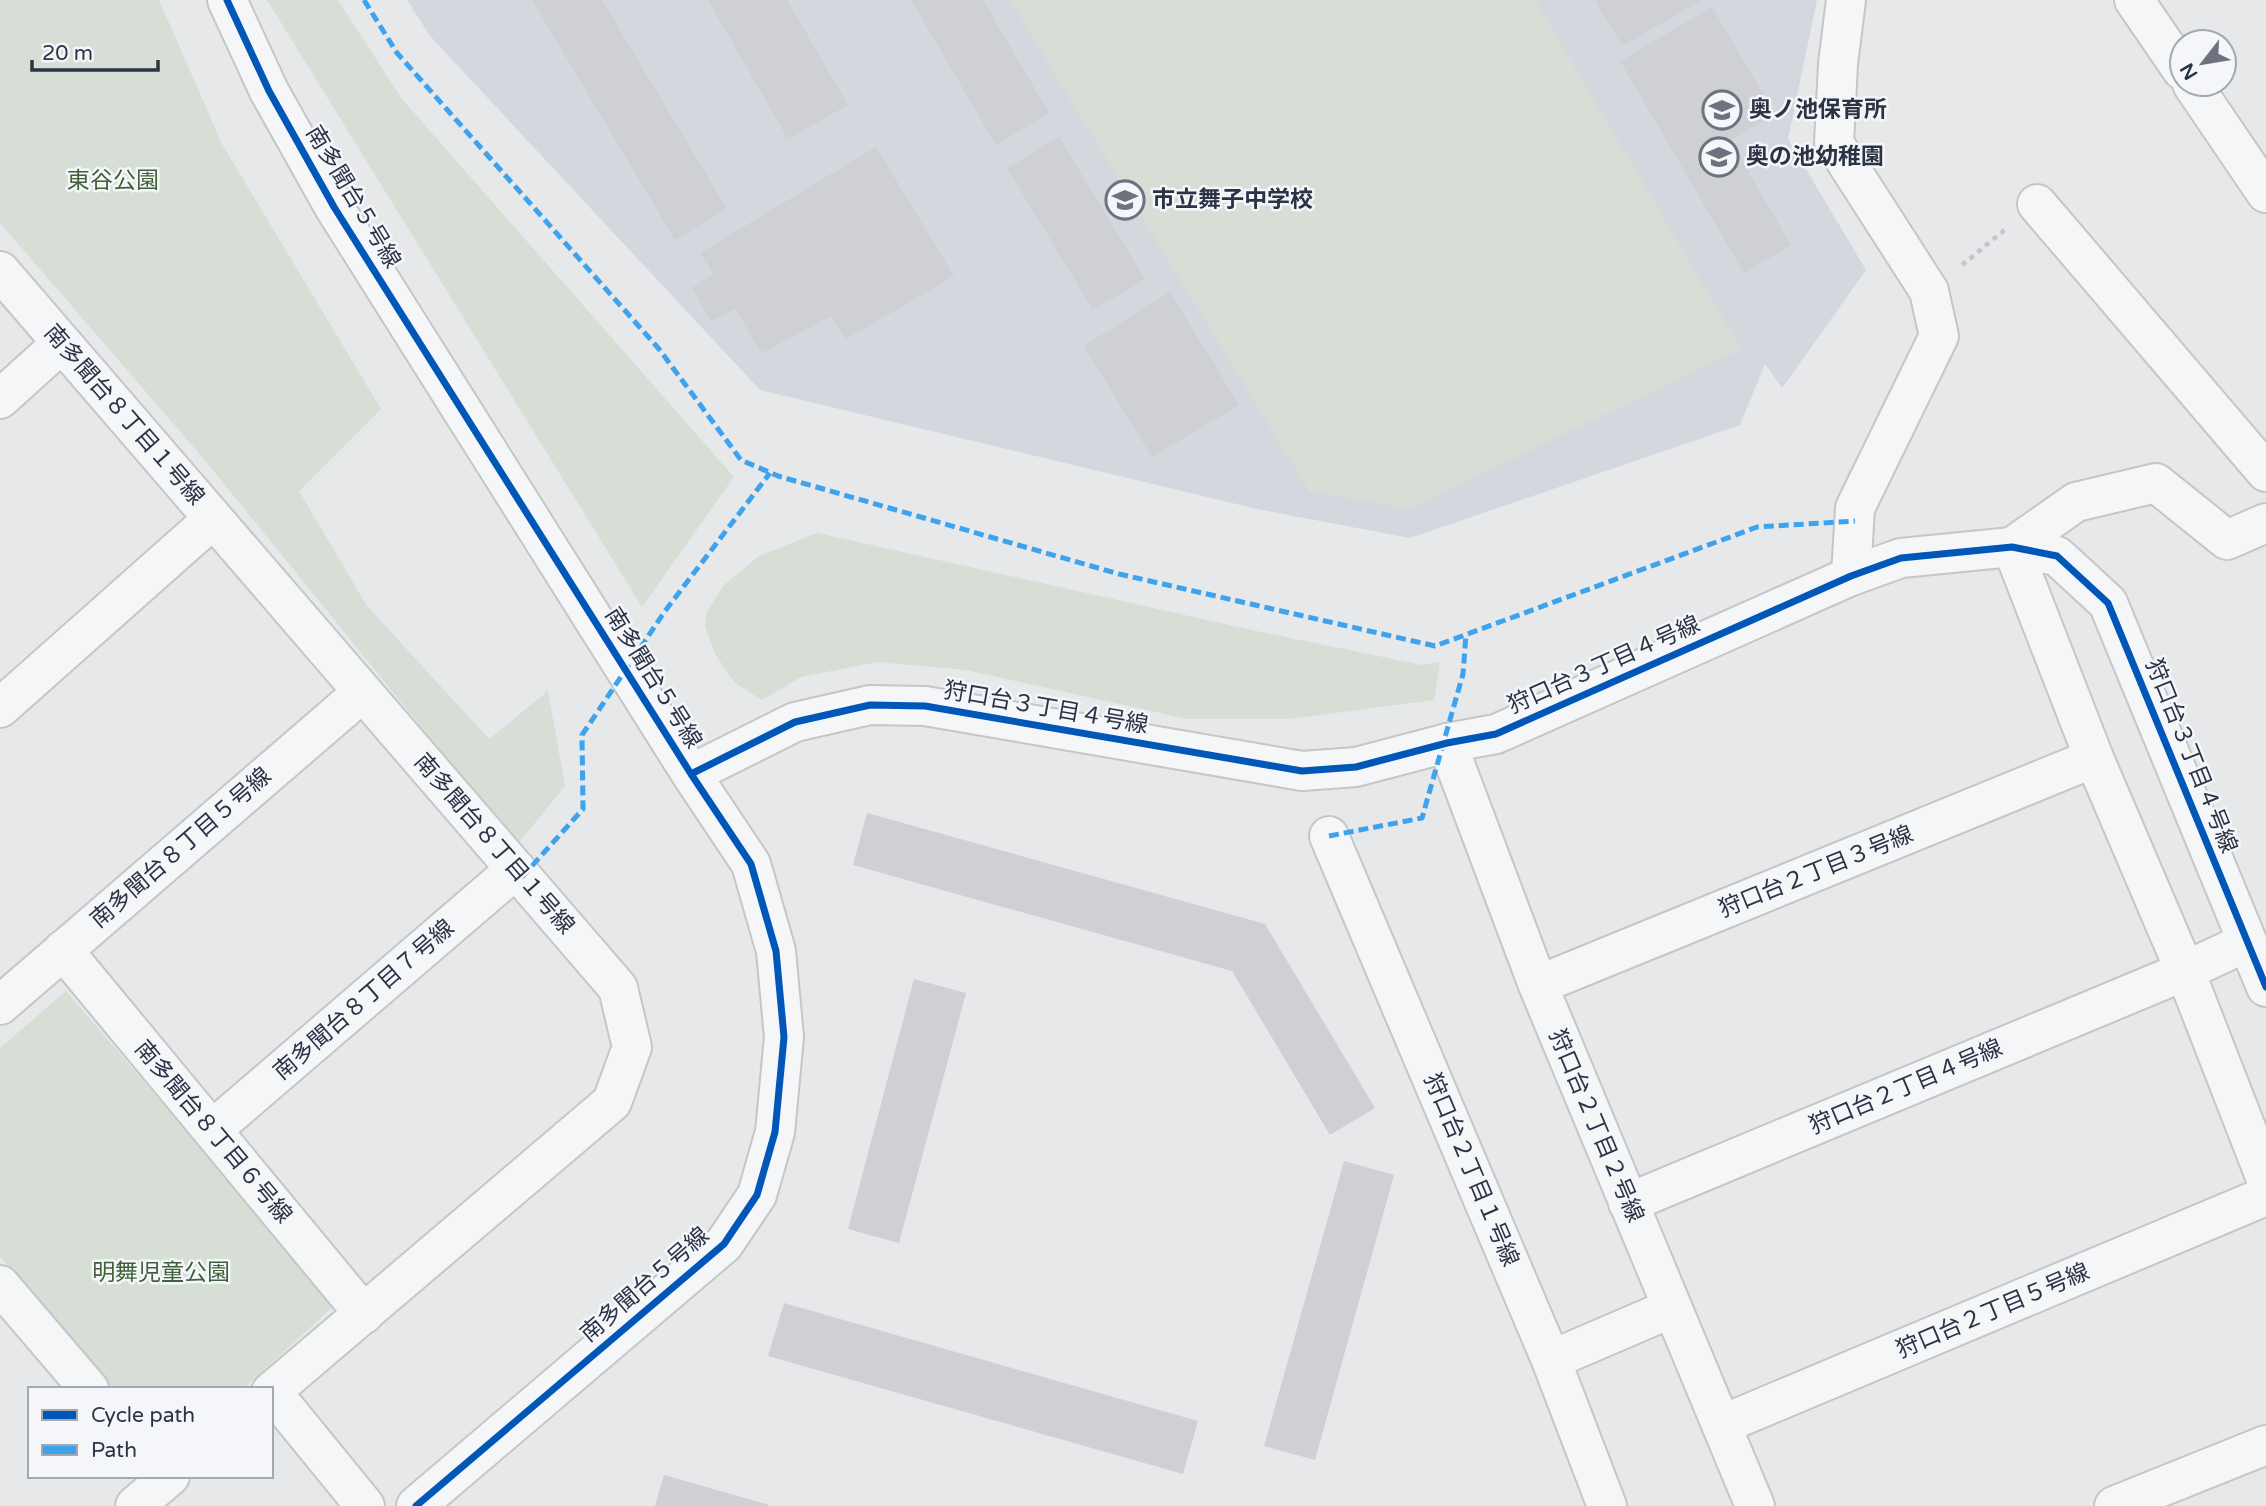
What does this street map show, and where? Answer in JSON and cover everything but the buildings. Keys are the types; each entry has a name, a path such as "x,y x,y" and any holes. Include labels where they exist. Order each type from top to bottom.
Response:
{"street":[{"name":"南多聞台５号線","path":"228,0 269,91 334,207 691,774 751,864 776,951 784,1037 775,1132 757,1195 724,1244 416,1506"},
{"path":"1846,0 1838,64 1834,143 1929,291 1938,336 1855,508 1851,576"},
{"path":"2134,0 2168,50"},
{"path":"2202,98 2266,193"},
{"path":"2037,204 2266,472"},
{"name":"南多聞台８丁目１号線","path":"0,271 618,988 632,1047 612,1102 273,1390"},
{"path":"0,399 62,343"},
{"path":"2266,523 2227,540 2156,483 2077,502 2012,547 2094,758 2185,971 2266,1179"},
{"path":"0,708 214,519"},
{"name":"狩口台３丁目４号線","path":"691,774 795,722 870,705 925,706 1302,771 1356,767 1447,743 1496,734 1851,576 1901,558 2012,547 2057,556 2108,603 2266,987"},
{"name":"南多聞台８丁目５号線","path":"0,1005 362,692"},
{"name":"狩口台２丁目２号線","path":"1447,743 1538,985 1755,1506"},
{"name":"狩口台２丁目３号線","path":"1538,985 2094,758"},
{"name":"狩口台２丁目１号線","path":"1329,836 1551,1360 1607,1506"},
{"name":"南多聞台８丁目７号線","path":"212,1130 516,869"},
{"name":"狩口台２丁目４号線","path":"1628,1203 2248,943"},
{"name":"南多聞台８丁目６号線","path":"63,950 364,1314"},
{"name":"狩口台２丁目５号線","path":"1721,1425 2266,1196"},
{"path":"4,1298 87,1387"},
{"path":"1551,1360 1672,1308"},
{"path":"273,1394 365,1506"},
{"path":"2114,1506 2266,1445"},
{"path":"135,1506 166,1478"}],"path":[{"path":"1929,291 2037,204"}],"shaded area":[{"name":"市立舞子中学校","path":"407,0 1817,0 1788,139 1866,270 1782,388 1765,364 1740,425 1410,538 1257,509 760,390 430,36"}],"green space":[{"name":"東谷公園","path":"0,0 159,0 222,144 381,409 299,491 367,606 489,739 548,691 565,786 517,845 203,458 0,223"},
{"path":"267,0 338,0 402,99 734,477 642,607"},
{"path":"1010,0 1535,0 1741,349 1409,509 1309,491"},
{"path":"817,533 1261,632 1422,665 1440,662 1434,700 1289,719 1187,719 966,670 878,662 801,677 762,700 734,682 715,654 705,626 707,611 724,585 759,556"},
{"name":"明舞児童公園","path":"66,991 335,1305 245,1387 111,1387 0,1257 0,1048"}],"marked path":[{"path":"364,0 397,53 659,349 741,460 778,476 1119,574 1435,646 1757,527 1855,521"},
{"path":"522,877 583,809 582,735 665,611 770,473"},
{"path":"1329,836 1422,818 1463,674 1466,634"}],"cycle path":[{"path":"227,0 269,91 334,207 691,774 751,864 776,951 784,1037 775,1132 757,1195 724,1244 416,1506"},
{"path":"691,774 795,722 870,705 925,706 1302,771 1356,767 1447,743 1496,734 1851,576 1901,558 2012,547 2057,556 2108,603 2266,987"}],"place":[{"name":"奥ノ池保育所","path":"1722,110"},
{"name":"奥の池幼稚園","path":"1719,157"},
{"name":"市立舞子中学校","path":"1125,200"}]}
